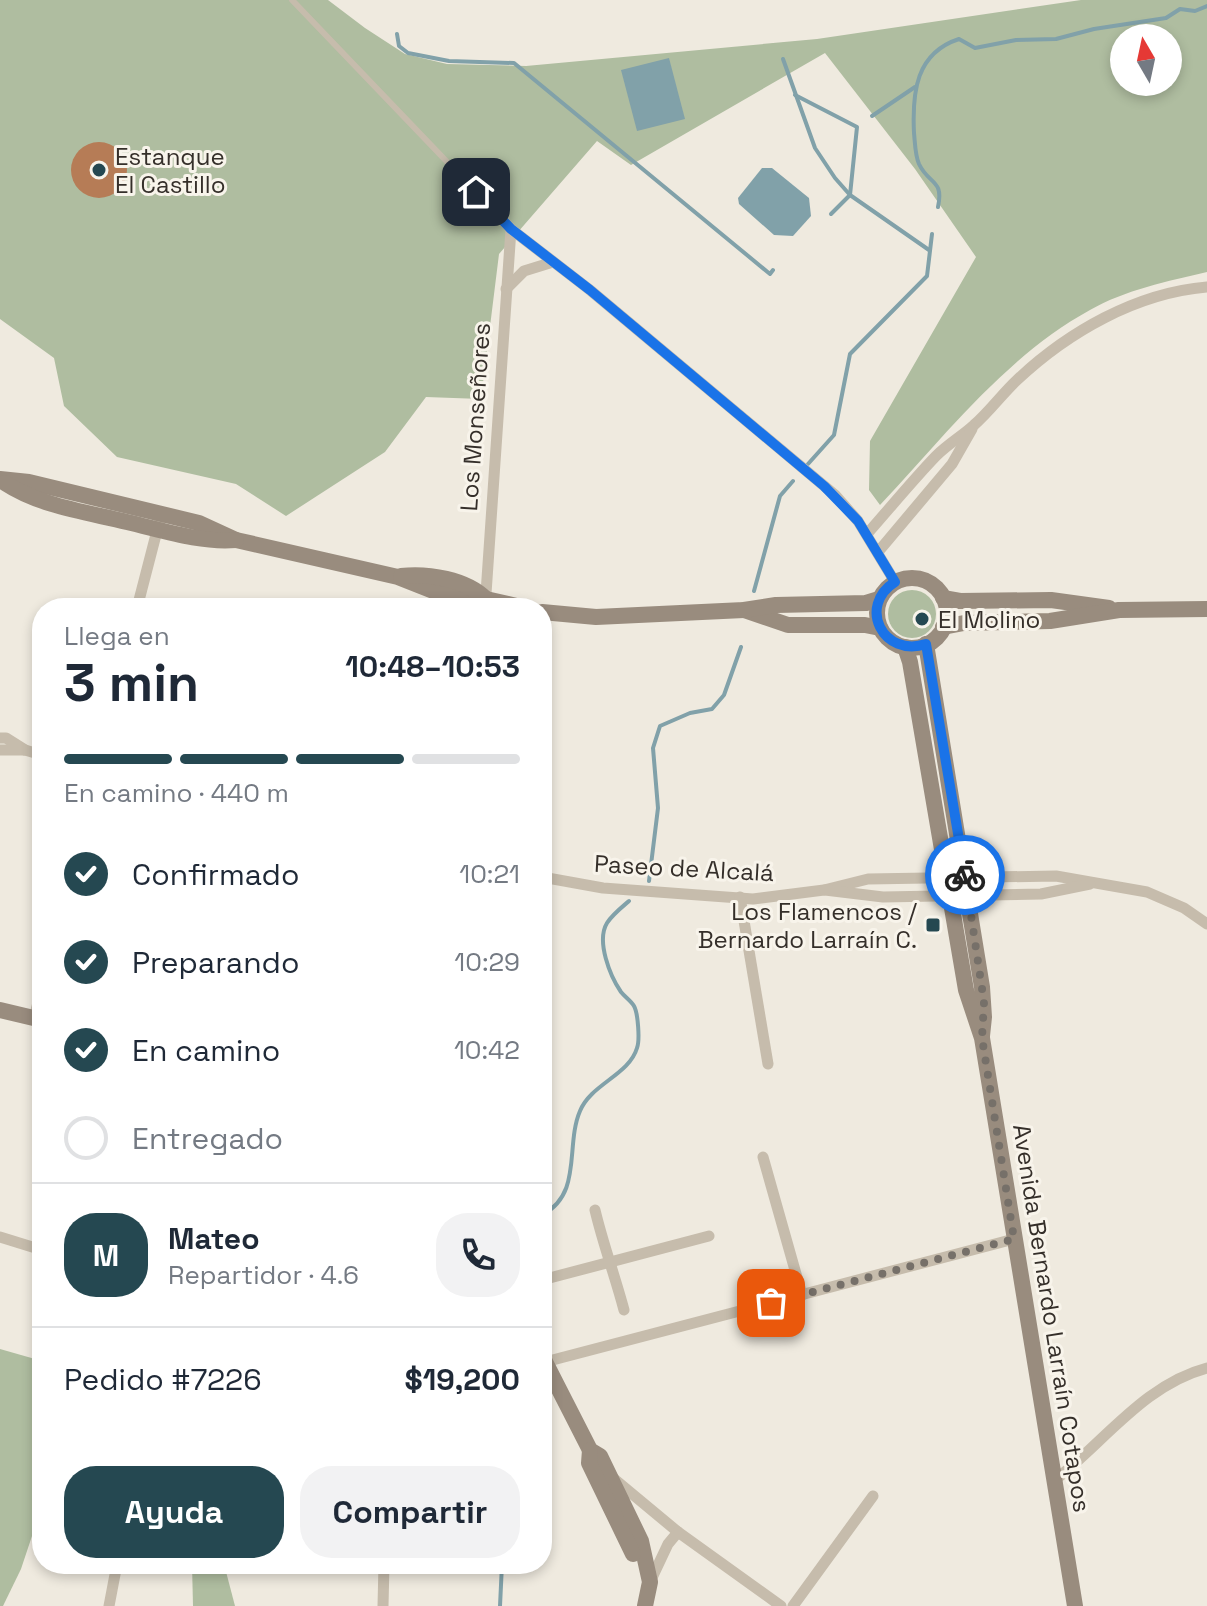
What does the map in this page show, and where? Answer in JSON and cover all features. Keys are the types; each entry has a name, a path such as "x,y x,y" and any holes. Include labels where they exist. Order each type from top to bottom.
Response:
{"street":[{"path":"497,214 511,229 835,495 867,534 895,582"},
{"name":"Los Monseñores","path":"485,598 511,229"},
{"path":"506,289 524,271 553,262"},
{"path":"867,534 936,456 974,425 1030,369 1084,330 1154,297 1207,287"},
{"path":"878,552 952,464 974,425"},
{"path":"0,479 29,482 159,521 209,526 236,540 398,577 436,592 463,598"},
{"path":"140,598 159,521"},
{"path":"909,578 923,579 935,587 943,598 947,613 943,627 926,644 905,647 890,640 880,628 877,613 879,599 895,582 909,578"},
{"path":"943,598 960,601 1051,600 1119,610"},
{"path":"552,613 596,617 744,610 776,605 866,603 879,599"},
{"path":"943,627 964,623 1059,620 1119,610 1207,609"},
{"path":"744,610 788,625 865,625 880,628"},
{"name":"Avenida Bernardo Larraín Cotapos","path":"926,644 984,1002 982,1038"},
{"name":"Avenida Bernardo Larraín Cotapos","path":"905,647 969,1004 982,1038 1075,1606"},
{"path":"0,738 6,738 32,752"},
{"path":"0,750 25,750"},
{"path":"929,777 947,774"},
{"name":"Paseo de Alcalá","path":"552,879 603,888 763,899 824,890 868,879 1056,876 1119,885 1161,897 1207,924"},
{"name":"Paseo de Alcalá","path":"824,890 867,896 1041,894 1091,883"},
{"path":"740,897 768,1064"},
{"path":"0,1010 32,1018"},
{"path":"763,1157 802,1295"},
{"path":"595,1210 624,1310"},
{"path":"552,1277 709,1236"},
{"path":"0,1237 32,1247"},
{"path":"552,1357 1014,1239"},
{"path":"1055,1480 1163,1386 1207,1368"},
{"path":"552,1375 590,1450 589,1463 636,1560 640,1578 635,1606"},
{"path":"590,1450 600,1456 612,1477 641,1541 650,1582"},
{"path":"612,1477 678,1532 781,1606"},
{"path":"793,1606 873,1496"},
{"path":"645,1606 653,1569 678,1532"},
{"path":"109,1606 115,1574"},
{"path":"383,1606 384,1574"}],"lane":[{"path":"292,0 497,214"}],"green space":[{"path":"0,0 328,0 405,54 447,64 526,66 817,39 1081,0 1207,0 1207,272 1118,297 1060,329 1031,350 978,399 880,505 869,490 870,441 976,257 915,169 825,53 631,165 597,141 499,254 481,399 426,397 385,452 286,516 236,484 117,457 64,406 54,358 0,319"},
{"path":"912,590 929,597 936,614 929,631 912,638 895,631 888,614 895,597"},
{"path":"0,1349 32,1358 32,1536 21,1569 3,1606 0,1606"},
{"path":"192,1574 227,1574 235,1606 193,1606"}],"water":[{"path":"669,58 685,119 637,131 621,70"},
{"path":"762,168 772,168 809,198 811,216 793,236 774,235 739,204 738,198"}],"building":[{"name":"Estanque El Castillo","path":"99,142 118,151 127,170 118,189 99,198 80,189 71,170 80,151"}],"waterway":[{"path":"938,207 939,191 923,171 917,157 914,103 925,64 945,45 959,39 975,48 1016,40 1056,39 1094,29 1166,18 1180,9 1195,11 1207,6"},
{"path":"397,34 399,46 408,53 449,61 514,63 770,274 773,270"},
{"path":"783,59 815,148 835,178 850,195 929,250"},
{"path":"872,116 915,87"},
{"path":"795,95 857,127 850,195 831,214"},
{"path":"808,464 834,435 850,354 927,276 932,234"},
{"path":"754,591 780,496 793,481"},
{"path":"649,881 658,808 653,748 660,726 690,713 712,709 724,695 741,647"},
{"path":"552,1208 563,1195 568,1182 580,1111 592,1094 626,1065 637,1048 635,1009 613,977 603,939 607,923 629,901"},
{"path":"500,1606 502,1574"}],"way so far":[{"path":"771,1303 1014,1239 982,1038 984,1002 965,875"}],"place":[{"name":"Estanque El Castillo","path":"99,170"},
{"name":"El Molino","path":"922,619"},
{"name":"Los Flamencos / Bernardo Larraín C.","path":"933,925"}],"route":[{"path":"476,192 511,229 590,290 835,495 858,521 895,582 879,599 877,613 880,628 890,640 905,647 926,644 965,875"}]}
